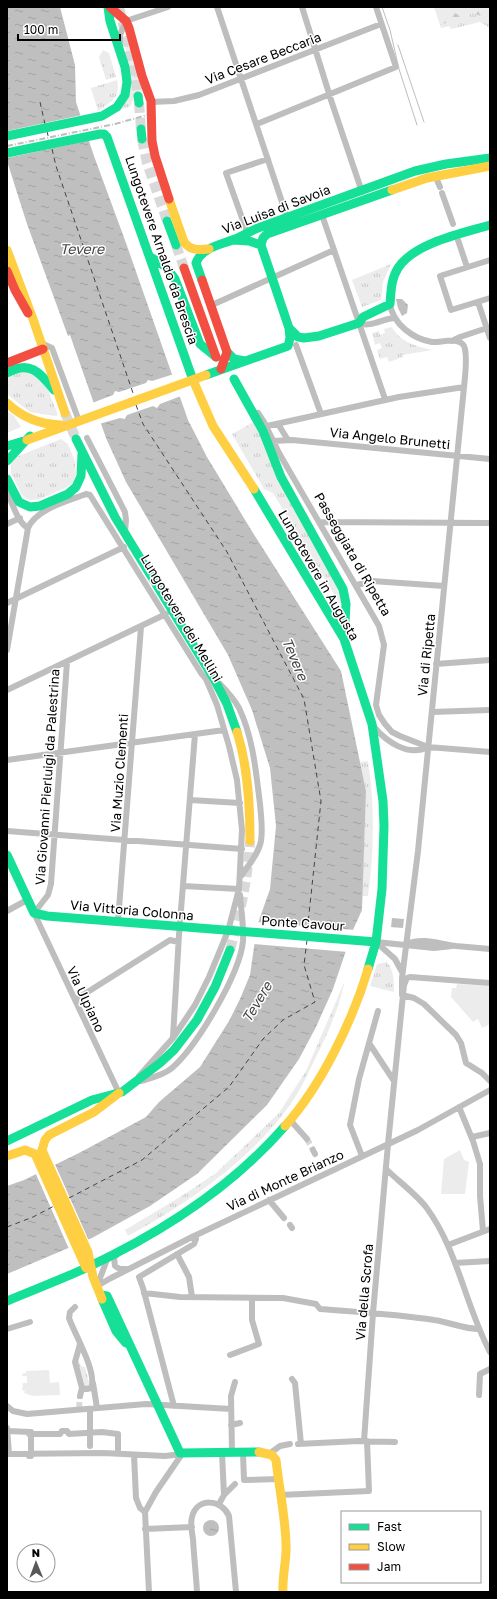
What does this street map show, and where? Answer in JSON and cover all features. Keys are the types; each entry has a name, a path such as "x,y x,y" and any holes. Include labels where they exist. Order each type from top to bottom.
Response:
{"main road":[{"path":"109,7 126,21"},
{"path":"7,136 97,118 115,109 120,103 126,92 127,74 120,44 114,32 109,7"},
{"name":"Lungotevere Arnaldo da Brescia","path":"126,21 151,102 152,141 155,156 184,242 189,248 194,250 209,248"},
{"name":"Lungotevere Arnaldo da Brescia","path":"141,129 142,139"},
{"name":"Lungotevere Arnaldo da Brescia","path":"7,153 105,134 110,142 149,256 189,381"},
{"name":"Via Luisa di Savoia","path":"209,248 233,240 247,232 287,217 417,171 446,164 490,158"},
{"name":"Via Luisa di Savoia","path":"261,245 262,240 267,234 427,178 490,166"},
{"name":"Lungotevere Arnaldo da Brescia","path":"167,221 176,245"},
{"path":"289,328 299,337 315,338 359,323 363,317 390,304 391,288 395,273 401,264 411,254 433,244 490,225"},
{"path":"8,446 285,348 290,341 289,328 261,245 248,241 233,240"},
{"path":"209,248 198,258 196,263 212,305 227,352 234,359 245,361"},
{"path":"7,250 33,319 65,413"},
{"name":"Lungotevere Arnaldo da Brescia","path":"149,256 166,267 175,279 200,344 216,357 184,268"},
{"path":"7,271 19,298 33,319"},
{"path":"7,363 42,346"},
{"path":"221,370 227,352"},
{"path":"7,373 13,369 21,367 36,370 43,376 59,396"},
{"path":"234,379 245,397"},
{"name":"Lungotevere in Augusta","path":"7,1301 89,1267 160,1229 217,1191 255,1159 291,1121 320,1077 349,1022 364,982 376,942 382,889 384,826 378,761 372,724 344,639 249,481 212,426 189,381"},
{"name":"Passeggiata di Ripetta","path":"245,397 263,431 281,477 343,589 346,599 344,639"},
{"path":"7,403 22,416 35,423 67,425"},
{"path":"7,461 33,432 35,423"},
{"name":"Lungotevere dei Mellini","path":"76,440 100,489 168,613 214,679 229,710 240,749 248,798 250,841"},
{"path":"7,479 19,502 30,507 42,505 70,493 76,487 81,476 82,452"},
{"path":"7,855 34,913"},
{"name":"Via Vittoria Colonna","path":"34,913 51,917 118,921 228,931"},
{"name":"Ponte Cavour","path":"228,931 376,942"},
{"path":"40,1155 44,1143 49,1135 94,1112 166,1059 200,1016 230,950"},
{"path":"7,1141 94,1099 118,1093"},
{"path":"7,1156 27,1149 40,1155 85,1254 93,1277 121,1325 156,1404 177,1448 182,1454 269,1454 276,1460 286,1547 286,1564 282,1578 283,1592"}],"street":[{"path":"120,44 120,35 126,21 168,7"},
{"path":"217,7 287,217"},
{"path":"302,7 350,157 357,192 371,198"},
{"path":"257,124 396,67 376,7"},
{"name":"Via Cesare Beccaria","path":"151,102 166,103 185,99 242,79 381,24"},
{"path":"247,232 226,173 268,159"},
{"path":"437,180 453,224"},
{"path":"322,215 385,399"},
{"path":"458,240 467,267"},
{"path":"212,305 334,250"},
{"path":"490,260 440,276 451,310 490,298"},
{"path":"478,302 488,327 490,338"},
{"path":"390,304 395,318 404,328 418,338 436,342 452,341 460,336 488,327"},
{"path":"359,323 365,324 388,318 395,318"},
{"path":"285,348 315,338"},
{"name":"Via di Ripetta","path":"402,995 402,973 418,851 464,387 466,354 464,346 460,342 452,341"},
{"path":"296,345 321,414"},
{"path":"42,346 50,346 53,349 83,419"},
{"path":"267,426 385,399 464,387"},
{"name":"Passeggiata di Ripetta","path":"245,397 267,426 273,441 378,622 384,642 376,702 378,712 392,732 428,748"},
{"path":"278,424 288,440"},
{"path":"87,438 125,512 126,520 124,532"},
{"name":"Via Angelo Brunetti","path":"273,441 288,440 490,459"},
{"path":"7,491 23,525 28,528 7,650"},
{"name":"Lungotevere dei Mellini","path":"28,528 35,517 40,513 88,494 91,496 168,613 206,679 214,697 234,770 240,803 242,849 241,876 240,889 228,931 214,966 186,1021 173,1038 143,1070 134,1084"},
{"path":"7,524 20,518"},
{"path":"320,522 490,522"},
{"path":"7,603 124,547"},
{"path":"357,585 372,581 444,586"},
{"path":"7,690 168,613"},
{"name":"Via Muzio Clementi","path":"118,921 141,627"},
{"path":"436,664 490,660"},
{"name":"Via Giovanni Pierluigi da Palestrina","path":"34,913 48,895 50,889 67,662"},
{"path":"214,679 232,697 240,710 250,742 256,775 260,810 261,840 257,851 241,876"},
{"path":"432,712 490,710"},
{"path":"372,724 382,736 401,747 417,751 428,748 490,752"},
{"path":"7,760 60,754 224,730"},
{"path":"173,1038 179,927 195,734"},
{"path":"190,800 240,803"},
{"path":"7,831 242,849"},
{"path":"134,1084 164,1073 172,1068 201,1032 220,999 234,968 242,944 240,889 183,886"},
{"path":"7,911 27,900"},
{"name":"Via Ulpiano","path":"34,913 118,1093"},
{"path":"75,1000 170,940 178,942"},
{"path":"376,942 407,944 421,941 490,949"},
{"path":"376,942 398,962 402,973"},
{"path":"388,1144 402,995 406,979 410,977 490,983"},
{"path":"402,995 414,998 424,1004 456,1035 462,1045 466,1063 482,1073 490,1081"},
{"path":"362,1156 350,1125 356,1091 378,1011"},
{"path":"369,1043 394,1081"},
{"name":"Via di Monte Brianzo","path":"102,1294 128,1269 269,1200 418,1130 490,1090"},
{"path":"460,1106 472,1137 480,1164 480,1196 483,1231"},
{"path":"291,1121 307,1139"},
{"path":"472,1137 490,1133"},
{"name":"Via della Scrofa","path":"280,1495 366,1491 366,1441 373,1313 388,1144"},
{"path":"386,1169 425,1206 448,1244 479,1329 490,1352"},
{"path":"269,1200 284,1218"},
{"path":"448,1244 490,1229"},
{"path":"174,1406 139,1277 196,1242 196,1239 192,1237"},
{"path":"119,1252 114,1258 115,1266 120,1269 128,1269"},
{"path":"177,1254 190,1277 192,1297"},
{"path":"102,1294 108,1257"},
{"path":"456,1263 490,1261"},
{"path":"144,1293 192,1297 252,1299 283,1298 316,1304 320,1309 444,1321 470,1329 479,1329"},
{"path":"230,1355 259,1344 252,1320 252,1299"},
{"path":"74,1308 70,1312 69,1318 87,1359 92,1381 93,1409 90,1450"},
{"path":"7,1329 30,1322"},
{"path":"80,1344 75,1362 82,1388 80,1396"},
{"path":"479,1395 480,1374 490,1369"},
{"path":"292,1379 295,1383 300,1444 366,1441 395,1442"},
{"path":"82,1388 90,1389 92,1387 92,1381"},
{"path":"232,1453 231,1393 235,1382"},
{"path":"7,1406 13,1411 27,1414 137,1404 231,1409"},
{"path":"231,1425 240,1423"},
{"path":"7,1428 8,1455 32,1456 30,1454 29,1433"},
{"path":"7,1431 60,1434 62,1431 67,1431 69,1434 90,1434 102,1432 118,1434 118,1454"},
{"path":"269,1454 280,1446 290,1444"},
{"path":"30,1454 90,1450 134,1455 165,1456 182,1454"},
{"path":"222,1453 224,1494"},
{"path":"243,1453 244,1480 279,1479"},
{"path":"149,1592 145,1512 160,1486 182,1454"},
{"path":"134,1455 136,1498 140,1508 145,1512"},
{"path":"219,1504 224,1494 235,1484"},
{"path":"197,1592 192,1527 193,1515 198,1507 206,1502 219,1504 224,1508 229,1516 236,1592"},
{"path":"145,1529 192,1527"}],"green space":[{"path":"434,7 490,7 490,28 480,22 451,29 449,26 441,28"},
{"path":"436,7 448,7 450,11 460,15 460,25 452,27 450,22 442,24"},
{"path":"448,7 473,7 471,13 460,15 450,11"},
{"path":"473,7 488,7 485,17 471,13"},
{"path":"124,42 128,42 144,98 134,96 130,107 122,109 131,88 130,69"},
{"path":"103,50 109,53 116,77 106,80 99,57"},
{"path":"117,80 118,91 114,99 98,111 91,88"},
{"path":"391,264 383,282 381,300 362,307 352,280"},
{"path":"392,327 404,340 433,350 402,355 403,357 389,362 387,357 380,359 377,350 382,348 380,343 375,345 372,333 379,331 380,335 385,333 384,329"},
{"path":"20,370 37,374 48,390 58,415 55,416 30,412 8,395 7,377"},
{"path":"7,411 14,416 21,427 7,433"},
{"path":"254,422 344,600 340,604 273,493 264,489 232,434"},
{"path":"61,439 68,444 75,462 76,473 73,483 40,499 27,499 22,495 11,473 11,463 16,457"},
{"path":"368,761 373,812 372,863 368,896 362,896 366,791 360,762"},
{"path":"387,962 394,980 394,992 370,986 377,964"},
{"path":"344,983 333,1021 325,1039 300,1088 281,1117 248,1153 210,1184 170,1212 128,1236 125,1230 180,1197 216,1173 279,1113 306,1071"},
{"path":"457,984 488,986 490,989 490,1024 482,1028 478,1019 473,1022 451,997 452,988 456,988"},
{"path":"460,1150 464,1160 469,1162 465,1194 441,1194 444,1159"},
{"path":"77,1361 79,1361 81,1366 85,1367 89,1382 88,1386 85,1387"},
{"path":"49,1370 50,1383 59,1382 60,1395 33,1396 24,1393 25,1391 22,1390 23,1383 27,1383 27,1376 22,1376 22,1374 26,1373 26,1371"}],"water":[{"name":"Tevere","path":"7,7 60,7 75,65 76,102 188,420 207,457 253,533 341,671 366,791 362,910 353,930 333,989 316,1027 299,1059 267,1105 197,1174 150,1206 92,1238 7,1274 7,1186 24,1180 81,1152 146,1117 159,1102 200,1067 229,1021 250,975 257,926 270,889 276,826 270,768 252,710 228,655 126,482 106,438 70,335 68,336 27,224 7,161"},
{"path":"396,299 402,299 408,305 407,313 402,316 398,308"},
{"path":"392,918 404,919 403,928 391,927"},
{"path":"211,1520 218,1525 219,1528 214,1535 211,1536 204,1531 203,1528 208,1521"}],"pier":[{"path":"82,115 91,140 7,158 7,131"},
{"path":"174,374 181,396 160,404 157,408 153,406 127,415 125,419 120,418 99,424 92,403 113,395 115,391 119,392 146,383 148,380 152,381"},
{"path":"256,922 355,930 348,952 253,944"},
{"path":"54,1162 89,1241 69,1249 35,1172"}],"ferry route":[{"path":"40,102 45,124"},
{"path":"47,131 49,140"},
{"path":"52,149 56,166 134,396"},
{"path":"136,405 143,424 227,552 304,699 321,801 307,933"},
{"path":"69,1198 142,1160 229,1087 263,1039 283,1020 315,1002 304,965 307,940"},
{"path":"7,1227 33,1217 54,1206"}],"tunnel":[{"path":"119,7 135,76 138,96"},
{"path":"139,103 141,129"},
{"path":"142,139 147,163 167,221"},
{"path":"176,245 184,268"},
{"path":"65,413 76,439"},
{"path":"230,950 243,896 250,841"},
{"path":"307,1139 313,1150"},
{"path":"79,1408 80,1396"}],"tram line":[{"path":"382,7 390,30 399,69 417,125"},
{"path":"398,45 424,122"}],"railway":[{"path":"7,146 115,124 147,115"}],"traffic: fast":[{"path":"7,136 102,116 117,107 125,95 127,82 125,67 110,21 108,7"},
{"path":"138,96 139,103"},
{"path":"141,129 142,139"},
{"path":"7,153 100,134 104,134 107,137 193,380"},
{"path":"202,280 196,263 203,253 212,247 238,238 255,229 415,171 446,164 490,158"},
{"path":"206,375 288,346 290,338 289,328 261,245 263,238 267,234 392,190"},
{"path":"167,221 176,245"},
{"path":"289,328 298,337 304,338 319,336 359,323 363,317 390,304 394,277 398,268 405,259 415,252 440,240 490,225"},
{"path":"233,240 249,241 261,245"},
{"path":"149,256 166,267 175,279 200,344 216,357"},
{"path":"227,352 234,359 245,361"},
{"path":"7,373 15,369 22,368 34,370 39,373 54,390"},
{"path":"234,379 263,431 281,477 343,589 346,604 344,639"},
{"path":"7,461 30,436"},
{"path":"76,439 115,517 214,679 227,704 237,732"},
{"path":"7,446 27,440"},
{"path":"7,479 19,502 30,507 40,506 68,494 76,487 81,476 82,454"},
{"path":"254,489 344,639 372,724 383,801 384,826 382,889 376,942 368,969"},
{"path":"7,855 34,913 47,916 376,942"},
{"path":"7,1141 92,1100 122,1092 160,1063 174,1050 197,1020 215,987 230,950"},
{"path":"7,1301 86,1268 113,1255 167,1224 218,1189 242,1169 285,1126"},
{"path":"101,1295 107,1296 180,1453 259,1452"},
{"path":"102,1299 116,1331 126,1343"}],"traffic: slow":[{"path":"392,190 427,178 490,166"},
{"path":"169,199 184,242 189,247 199,250 209,249"},
{"path":"7,250 33,319 65,413"},
{"path":"27,440 206,375"},
{"path":"193,380 213,426 254,489"},
{"path":"7,403 19,413 38,422 61,425"},
{"path":"237,732 244,759 248,786 250,841"},
{"path":"285,1126 311,1092 334,1052 345,1031 362,989 368,969"},
{"path":"102,1299 93,1277 88,1252 42,1150 45,1140 49,1135 94,1112 119,1093"},
{"path":"7,1156 25,1150 35,1154 86,1268"},
{"path":"259,1452 272,1455 276,1460 286,1543 283,1592"}],"traffic: jam":[{"path":"110,7 126,21 129,28 142,76 151,101 152,141 155,156 169,199"},
{"path":"184,268 216,357"},
{"path":"7,271 15,290 28,313"},
{"path":"202,280 227,352 221,369"},
{"path":"7,363 43,349"}]}
